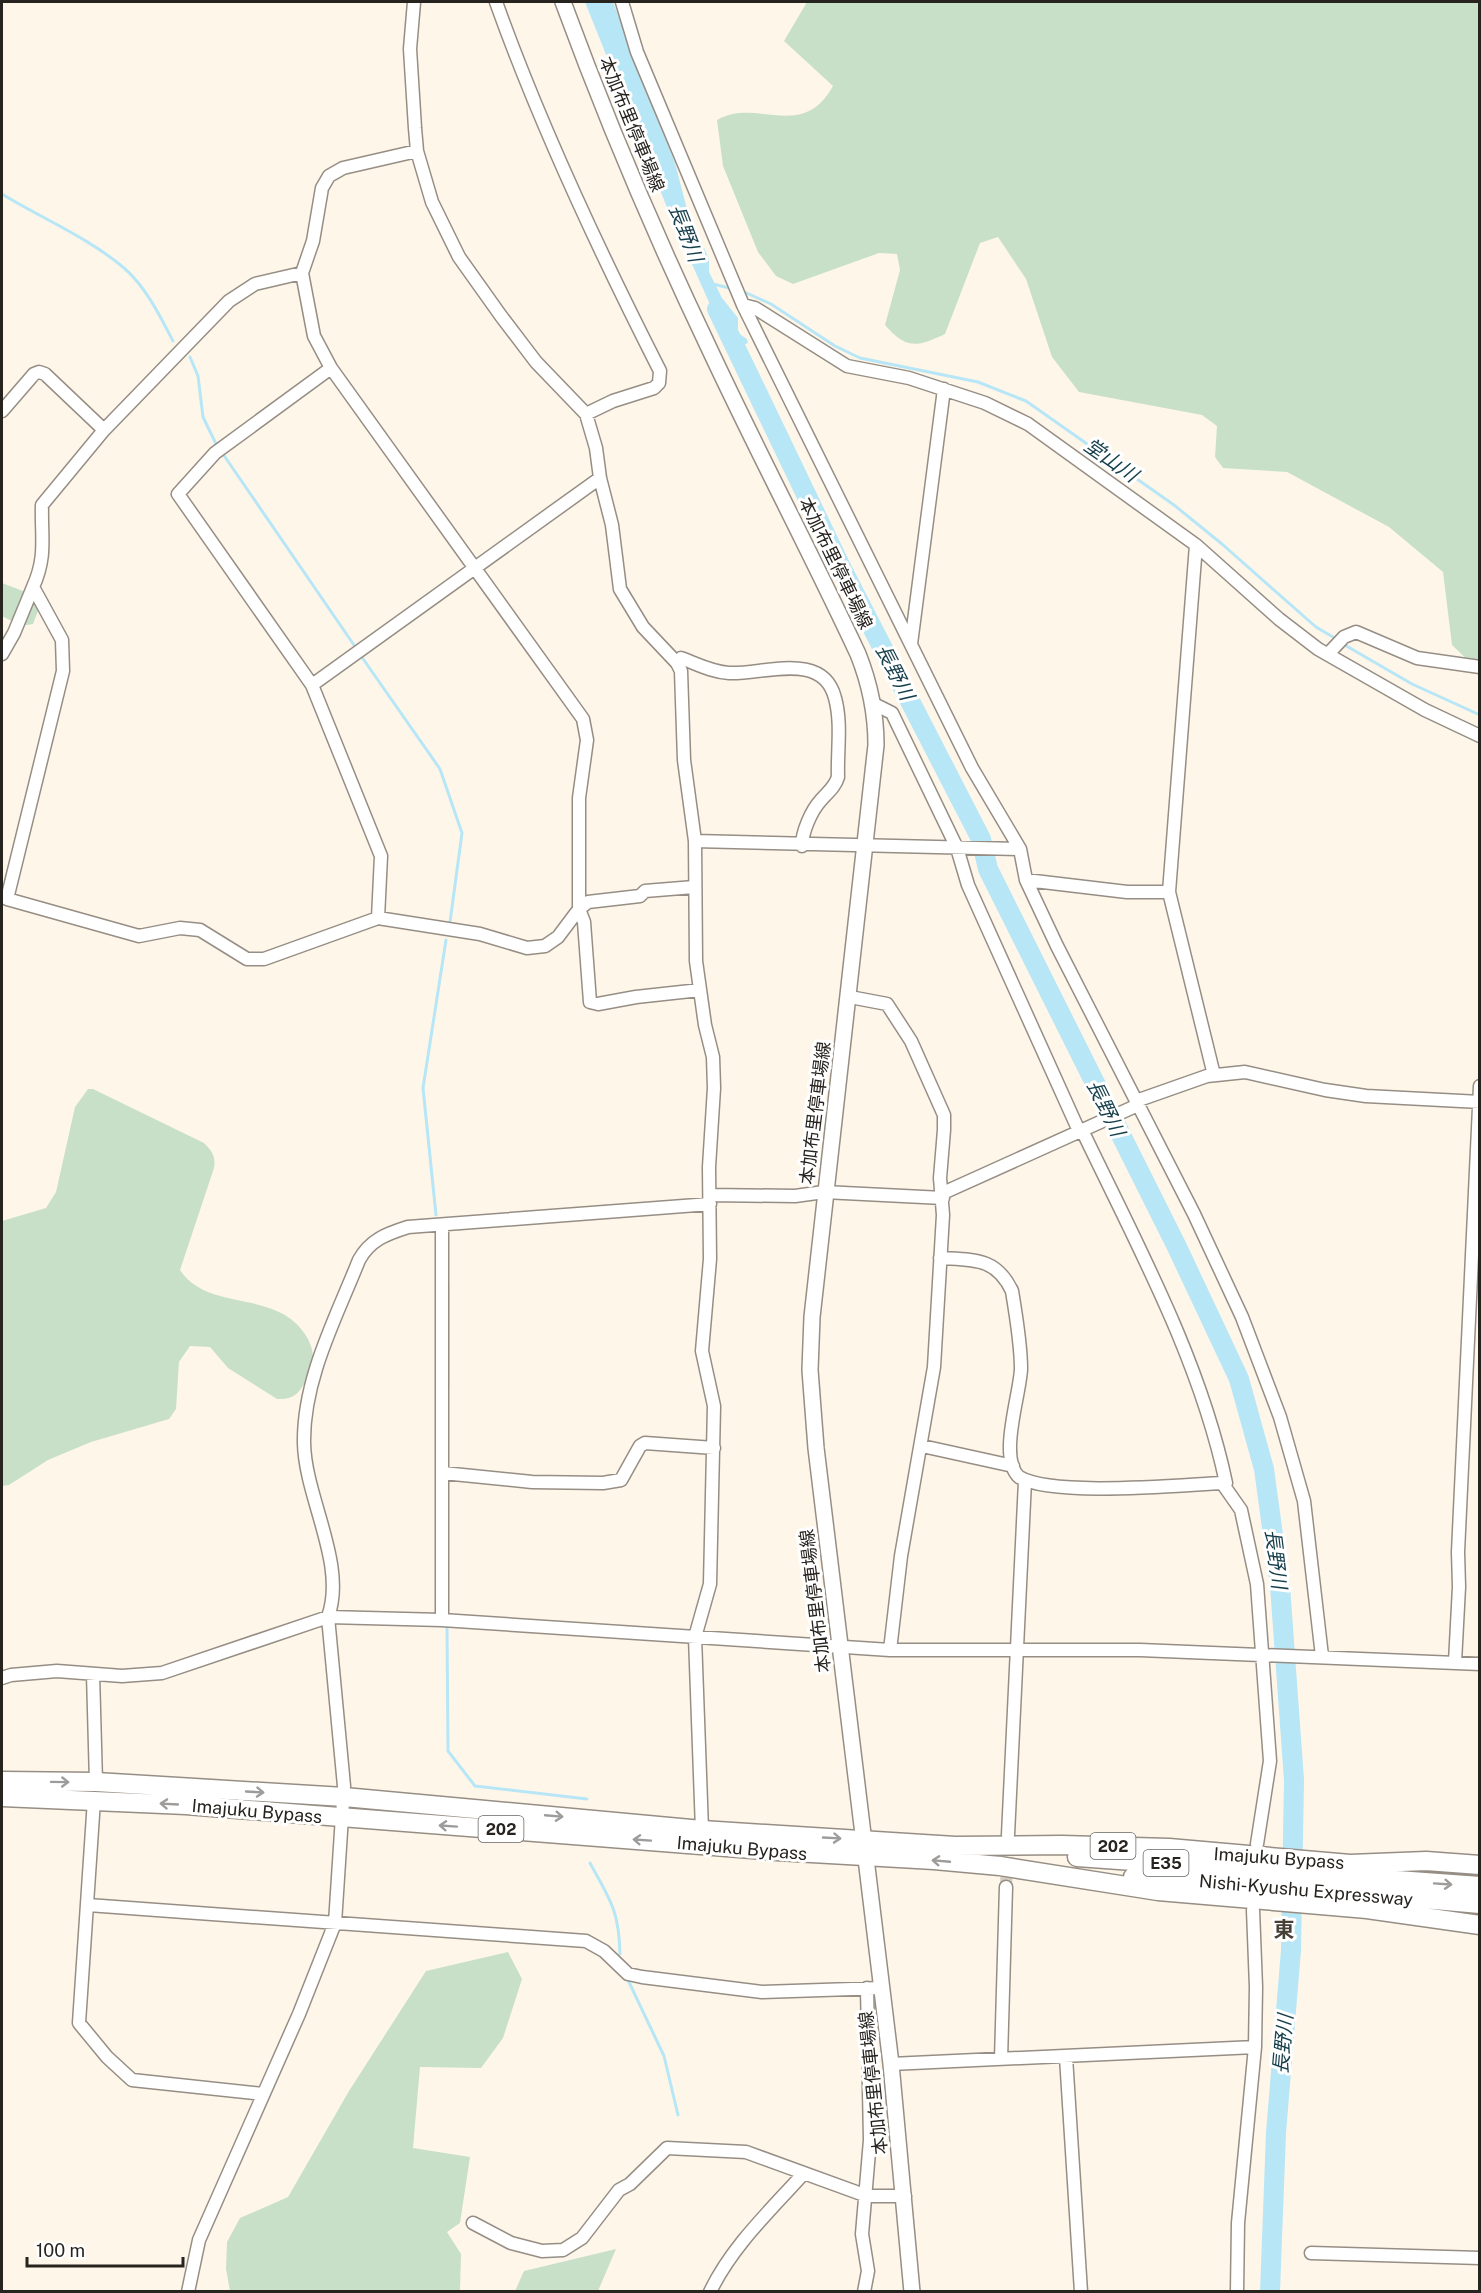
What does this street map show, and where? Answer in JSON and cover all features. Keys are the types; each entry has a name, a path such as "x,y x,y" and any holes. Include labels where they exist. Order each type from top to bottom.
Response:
{"highway":[{"name":"Imajuku Bypass","path":"2,1782 342,1818 863,1848 1062,1845 1169,1848 1264,1878 1321,1883 1426,1861 1479,1865"},
{"name":"Imajuku Bypass","path":"2,1797 95,1791 344,1797 702,1830 863,1848 1000,1866 1158,1891 1264,1878 1321,1883 1479,1925"},
{"path":"956,1846 1062,1864"},
{"name":"Nishi-Kyushu Expressway","path":"1062,1864 1264,1878"},
{"path":"1000,1866 1062,1864"},
{"name":"Nishi-Kyushu Expressway","path":"1321,1883 1479,1886"},
{"name":"Nishi-Kyushu Expressway","path":"1321,1883 1479,1904"}],"main road":[{"name":"本加布里停車場線","path":"563,2 610,125 661,244 708,348 853,644 868,679 874,704 876,744 867,845 850,997 824,1192 812,1317 810,1370 816,1448 863,1848 874,1988 891,2064 905,2196 912,2292"}],"street":[{"path":"414,2 410,49 417,151 432,202 459,257 536,362 586,414 596,448 600,478 612,525 620,589 643,627 677,663 681,671 684,760 695,841 696,961 713,1057 710,1259 702,1351 714,1406 710,1584 695,1637 702,1830"},
{"path":"496,2 513,49 572,188 660,371 659,383 654,388 613,401 586,414"},
{"path":"622,2 637,52 743,305 889,605 1014,850 1026,880 1220,1268 1280,1417 1304,1501 1322,1656"},
{"path":"417,151 343,168 329,176 322,188 313,241 302,273 314,336 331,368 572,703 586,730 579,798 579,909 584,922 591,1002 598,1004 636,996 700,990"},
{"path":"2,654 14,633 41,569 44,552 42,505 104,430 239,293 255,284 302,273"},
{"path":"743,305 764,314 847,366 909,378 944,389 985,403 1028,424 1196,544 1279,619 1328,654 1425,710 1479,736"},
{"path":"331,368 215,453 178,494 312,685 381,856 378,918"},
{"path":"2,411 34,374 39,372 45,374 104,430"},
{"path":"911,645 944,389"},
{"path":"312,685 600,478"},
{"path":"1196,544 1169,892 1214,1075"},
{"path":"33,587 63,640 63,671 7,899 139,936 180,928 200,930 247,959 253,960 264,959 378,918 480,934 527,948 545,946 558,937 579,909 588,902 601,898 640,896 645,891 694,888"},
{"path":"1328,654 1344,637 1356,632 1417,658 1479,667"},
{"path":"677,663 681,658 715,671 729,673 782,668 808,671 826,682 833,691 837,711 838,777 836,785 819,802 811,816 802,846"},
{"path":"874,704 892,713 959,848 968,885 1169,1316 1219,1449 1226,1483 1077,1488 1025,1481 1015,1473 1012,1466 1010,1434 1021,1369 1012,1291 1007,1280 992,1265 940,1258"},
{"path":"695,841 802,846 867,845 1014,850"},
{"path":"1026,880 1127,892 1169,892"},
{"path":"850,997 887,1004 911,1041 944,1115 940,1178 943,1196 934,1366 922,1446 901,1556 890,1650"},
{"path":"188,2292 199,2240 335,1923 344,1797 328,1617 331,1608 333,1579 311,1489 304,1445 304,1418 323,1349 367,1247 384,1235 408,1227 442,1226 710,1200 795,1196 824,1192 943,1196 1137,1104 1214,1075 1245,1072 1325,1090 1366,1096 1479,1102"},
{"path":"1455,1662 1479,1086"},
{"path":"442,1226 442,1620"},
{"path":"443,1473 532,1482 603,1483 621,1480 640,1446 645,1443 714,1448"},
{"path":"922,1446 1012,1466"},
{"path":"1008,1835 1025,1481"},
{"path":"1222,1483 1241,1510 1257,1584 1264,1654 1270,1761 1256,1987 1255,2048 1238,2223 1237,2292"},
{"path":"2,1678 11,1675 57,1671 93,1674 162,1673 328,1617 442,1620 890,1650 1017,1649 1264,1654 1479,1664"},
{"path":"93,1674 95,1791 79,2023 107,2057 132,2080 263,2094"},
{"path":"1001,2059 1006,1887"},
{"path":"88,1905 586,1941 604,1951 628,1974 731,1988 802,1992 874,1988 870,2140 862,2234 868,2271 864,2292"},
{"path":"891,2064 1255,2048"},
{"path":"1066,2057 1081,2292"},
{"path":"473,2223 511,2244 542,2251 563,2250 582,2238 620,2190 630,2184 668,2148 746,2152 867,2196 905,2196"},
{"path":"710,2292 724,2265 752,2228 804,2173"},
{"path":"1311,2253 1479,2258"}],"green space":[{"path":"807,2 1479,2 1479,671 1452,645 1443,572 1389,527 1287,472 1223,468 1215,457 1217,426 1202,415 1079,392 1052,357 1026,279 998,237 980,243 945,334 927,342 913,344 906,342 885,325 900,270 897,254 879,253 793,284 776,276 758,252 723,166 717,120 732,114 793,115 807,112 821,103 833,86 784,41"},
{"path":"2,583 36,596 38,611 33,624 21,626 2,616"},
{"path":"88,1089 93,1089 204,1143 209,1149 214,1157 214,1168 180,1270 193,1283 208,1292 263,1306 280,1312 296,1323 311,1345 312,1366 308,1377 297,1393 287,1399 277,1399 228,1368 210,1347 190,1346 179,1362 176,1409 169,1419 91,1442 48,1460 9,1485 2,1486 2,1221 46,1208 56,1192 75,1107"},
{"path":"508,1952 522,1979 503,2038 481,2068 420,2067 413,2148 470,2157 460,2223 447,2232 461,2254 460,2291 230,2291 226,2269 227,2242 240,2218 288,2197 349,2091 426,1971"},
{"path":"616,2249 598,2291 515,2291 524,2271"}],"water":[{"path":"585,2 613,2 675,163 687,209 709,259 709,272 722,298 738,318 738,333 747,339 748,343 738,347 732,333 721,329 670,215"}],"waterway":[{"path":"2,194 80,238 124,268 146,293 173,341"},
{"name":"堂山川","path":"713,284 733,289"},
{"name":"堂山川","path":"742,291 771,304 835,346 860,358 978,382 1026,401 1174,505 1316,627 1338,640"},
{"name":"長野川","path":"717,309 840,565 981,839 988,869 1177,1247 1239,1379 1264,1469 1280,1586 1294,1780 1291,1950 1276,2133 1270,2292"},
{"path":"190,357 198,376 203,417 216,444"},
{"path":"223,454 356,648"},
{"name":"堂山川","path":"1343,644 1412,684 1480,715"},
{"path":"359,653 440,769 462,833 450,922"},
{"path":"436,1215 423,1088 446,940"},
{"path":"448,1287 448,1385"},
{"path":"447,1628 448,1751 475,1786 587,1799"},
{"path":"590,1863 612,1906 618,1926 620,1954"},
{"path":"628,1980 664,2056 678,2115"}],"tunnel":[{"path":"1006,1887 1008,1839"}],"district":[{"name":"東","path":"1284,1929"}]}
